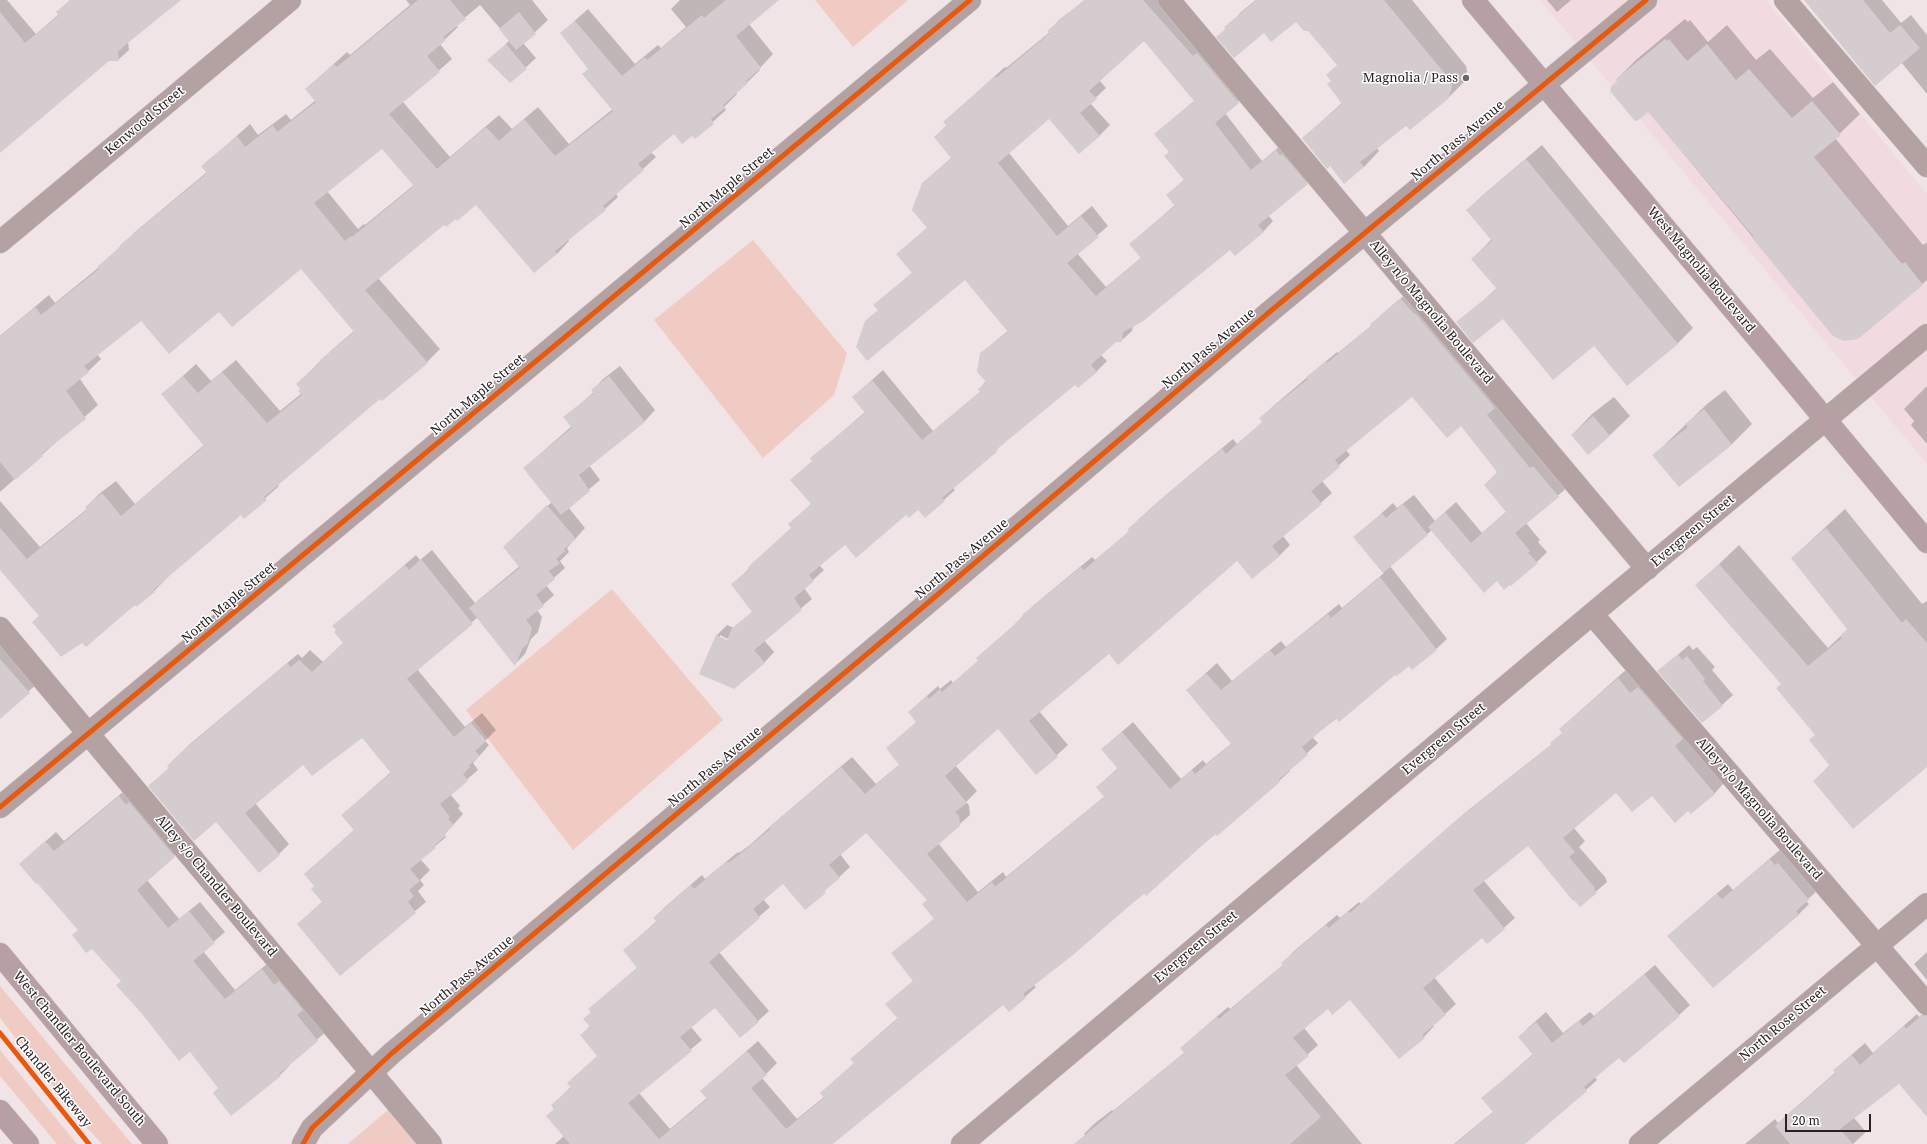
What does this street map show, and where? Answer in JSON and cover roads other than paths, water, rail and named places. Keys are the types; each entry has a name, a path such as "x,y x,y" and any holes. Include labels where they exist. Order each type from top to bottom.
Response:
{"main road":[{"name":"West Magnolia Boulevard","path":"1473,0 1927,542"},
{"name":"West Chandler Boulevard South","path":"0,954 158,1144"},
{"path":"0,1111 28,1144"}],"street":[{"name":"Kenwood Street","path":"0,242 290,0"},
{"name":"North Maple Street","path":"0,807 970,0"},
{"name":"Alley n/o Magnolia Boulevard","path":"1169,0 1647,569"},
{"name":"North Pass Avenue","path":"303,1144 312,1128 371,1071 923,607 1273,309 1366,234 1543,84 1646,0"},
{"path":"1785,0 1927,166"},
{"name":"Evergreen Street","path":"962,1144 1592,614 1826,421 1927,335"},
{"name":"Alley n/o Magnolia Boulevard","path":"1592,614 1927,1004"},
{"name":"Alley s/o Chandler Boulevard","path":"0,628 431,1144"},
{"name":"North Rose Street","path":"1640,1144 1927,904"}],"place":[{"name":"Magnolia / Pass","path":"1466,78"}]}
